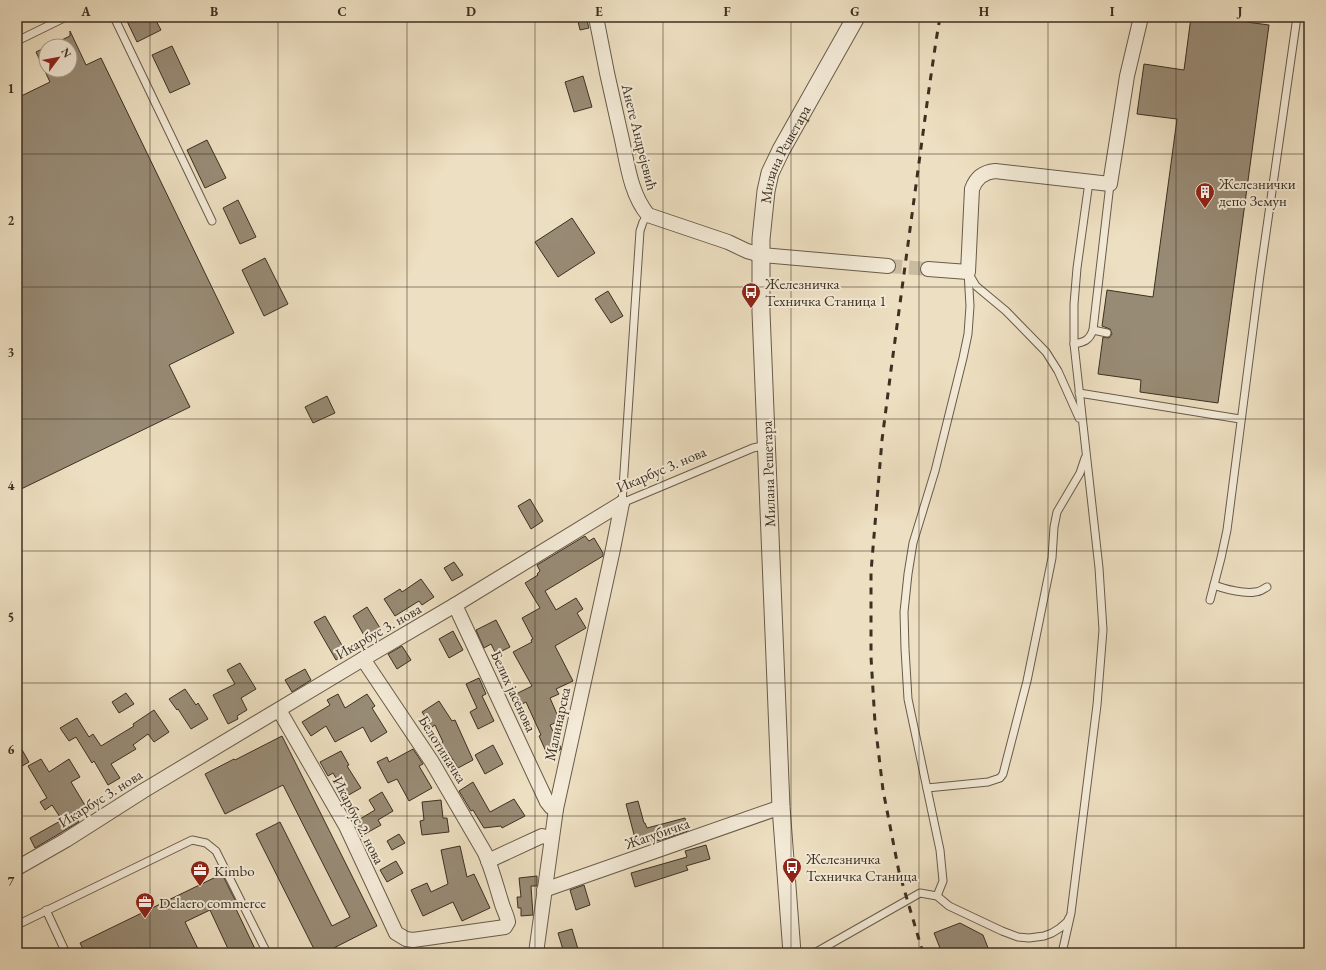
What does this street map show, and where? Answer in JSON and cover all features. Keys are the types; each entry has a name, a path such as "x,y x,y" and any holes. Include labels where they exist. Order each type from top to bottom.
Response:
{"street":[{"name":"Анете Андрејевић","path":"596,17 632,185 641,206 648,215"},
{"name":"Милана Решетара","path":"792,953 781,807 761,312 761,255 764,206 770,173 781,150 856,17"},
{"path":"928,269 968,272 972,189 977,179 990,171 1110,184 1127,76 1140,17"},
{"path":"648,215 728,242 747,251 761,255 888,266"},
{"name":"Икарбус 3. нова","path":"17,868 66,840 143,791 363,658 455,605 622,503"},
{"name":"Малинарска","path":"536,953 556,809 622,503"},
{"name":"Белих јасенова","path":"455,605 547,802 556,809"},
{"name":"Белотиначка","path":"363,658 432,762 488,861 508,922"},
{"name":"Икарбус 2. нова","path":"279,710 346,826 396,933 401,937 413,940 504,927 508,922"},
{"name":"Жагубичка","path":"544,890 781,807"},
{"path":"488,861 542,836 551,838"}],"lane":[{"path":"17,41 66,17"},
{"path":"114,17 212,221"},
{"path":"1210,600 1227,530 1240,419 1297,17"},
{"path":"1062,953 1071,913 1097,705 1103,630 1099,568 1074,344 1074,304 1076,282 1089,182"},
{"path":"1074,344 1086,341 1091,336 1093,330 1110,184"},
{"path":"622,503 640,231 643,222 648,215"},
{"path":"968,272 976,286 1006,312 1046,352 1058,370 1083,426"},
{"path":"937,896 943,881 940,850 908,699 904,612 913,543 935,471 968,334 970,306 968,272"},
{"path":"1093,330 1108,333"},
{"path":"1079,393 1240,419"},
{"name":"Икарбус 3. нова","path":"622,503 753,448 767,444"},
{"path":"927,788 988,782 1000,778 1003,774 1028,681 1052,558 1054,527 1057,512 1080,472 1086,456"},
{"path":"1214,585 1226,589 1255,593 1267,587"},
{"path":"17,925 192,840 206,843 216,851 267,953"},
{"path":"812,953 920,893 937,896 949,906 1018,937 1029,938 1044,936 1052,933 1067,922 1071,913"},
{"path":"46,910 66,953"}],"building":[{"path":"125,17 154,17 161,30 137,42"},
{"path":"577,17 586,17 589,28 580,30"},
{"name":"Железнички депо Земун","path":"1191,17 1209,17 1269,25 1218,403 1140,392 1141,380 1098,374 1103,337 1109,338 1112,334 1110,329 1102,326 1107,290 1153,297 1177,119 1137,114 1144,64 1184,70"},
{"path":"70,31 73,38 66,38 70,36"},
{"path":"172,46 190,84 170,93 152,55"},
{"path":"78,48 86,65 101,58 234,333 169,365 190,407 17,491 17,98 50,82 48,78 78,78"},
{"path":"583,76 592,107 574,112 565,82"},
{"path":"207,140 226,178 205,188 187,150"},
{"path":"238,200 256,237 240,244 223,208"},
{"path":"572,218 595,253 558,277 535,242"},
{"path":"265,258 288,304 264,316 242,270"},
{"path":"608,291 623,316 611,323 595,299"},
{"path":"327,396 335,413 313,423 305,407"},
{"path":"530,499 543,521 531,529 518,506"},
{"path":"585,536 589,541 594,538 603,553 603,556 545,591 556,610 576,598 583,609 577,613 586,628 555,646 573,681 556,689 559,694 550,698 560,721 550,725 561,748 548,756 539,736 541,735 526,702 522,704 516,694 532,686 513,652 532,642 531,640 533,639 522,618 540,608 525,583 538,575 537,574 540,571 537,565"},
{"path":"454,562 463,575 452,581 444,568"},
{"path":"421,579 434,597 422,605 419,601 395,616 384,599 400,589 402,592"},
{"path":"367,607 380,628 365,637 353,616"},
{"path":"325,616 347,654 336,660 314,622"},
{"path":"496,620 510,647 496,654 491,644 484,648 476,630"},
{"path":"453,631 463,650 449,658 439,639"},
{"path":"402,646 411,660 397,669 388,654"},
{"path":"240,663 256,689 241,698 247,710 237,716 238,719 228,724 213,695 235,684 227,670"},
{"path":"305,669 311,680 292,692 285,680"},
{"path":"479,678 486,694 482,696 494,721 478,729 470,712 477,708 466,684"},
{"path":"185,689 196,705 198,703 208,719 191,729 178,709 177,710 169,699"},
{"path":"126,693 134,704 119,713 112,702"},
{"path":"338,694 345,708 367,694 375,706 372,708 387,732 371,742 363,727 335,742 326,726 311,736 302,722 330,705 327,700"},
{"path":"439,701 452,721 455,720 473,760 458,768 448,752 442,755 437,745 443,742 435,725 432,727 422,712"},
{"path":"154,710 169,732 154,742 148,734 133,745 136,749 111,764 120,778 108,785 94,761 92,763 76,737 69,741 60,728 77,718 89,737 93,734 101,746 134,726 133,724"},
{"path":"282,736 377,926 324,953 316,953 256,834 280,822 332,926 350,917 283,785 225,814 205,774"},
{"path":"17,741 29,762 17,769"},
{"path":"493,745 503,764 485,774 475,755"},
{"path":"413,749 423,764 419,766 432,788 409,801 397,779 388,783 377,762 387,757 389,762"},
{"path":"341,751 349,765 347,766 361,788 347,796 333,773 328,776 320,762"},
{"path":"41,759 49,772 69,759 80,777 71,782 86,807 74,814 79,822 35,848 30,838 62,820 52,805 45,810 40,802 47,798 28,766"},
{"path":"473,782 490,812 514,799 525,816 502,828 501,826 484,828 473,810 471,811 459,791"},
{"path":"382,792 393,811 378,820 381,825 363,835 355,822 375,810 369,800"},
{"path":"441,800 443,818 447,818 449,832 422,835 420,821 424,820 422,802"},
{"path":"638,801 644,823 647,828 685,818 688,831 637,846 626,804"},
{"path":"399,834 405,843 392,850 387,841"},
{"path":"706,845 710,859 686,866 688,870 635,887 631,873 687,857 685,851"},
{"path":"460,846 467,877 474,874 490,908 462,921 453,902 423,916 411,890 427,883 431,892 448,884 441,850"},
{"path":"396,861 403,873 387,882 380,870"},
{"path":"222,874 239,908 236,909 257,953 230,953 210,910 185,922 200,953 85,953 80,943"},
{"path":"537,876 537,886 531,886 533,915 521,916 521,908 518,908 517,897 521,897 519,878"},
{"path":"584,885 590,905 576,910 570,890"},
{"path":"960,923 983,935 990,953 942,953 934,933"},
{"path":"572,929 578,949 564,953 558,933"}],"tunnel":[{"path":"888,266 928,269"}],"railway":[{"path":"923,953 899,872 883,790 875,723 871,657 871,572 882,440 940,17"}],"place":[{"name":"Железнички депо Земун","path":"1205,209"},
{"name":"Железничка Техничка Станица 1","path":"751,309"},
{"name":"Железничка Техничка Станица","path":"792,884"},
{"name":"Kimbo","path":"200,887"},
{"name":"Delaero commerce","path":"145,919"}]}
